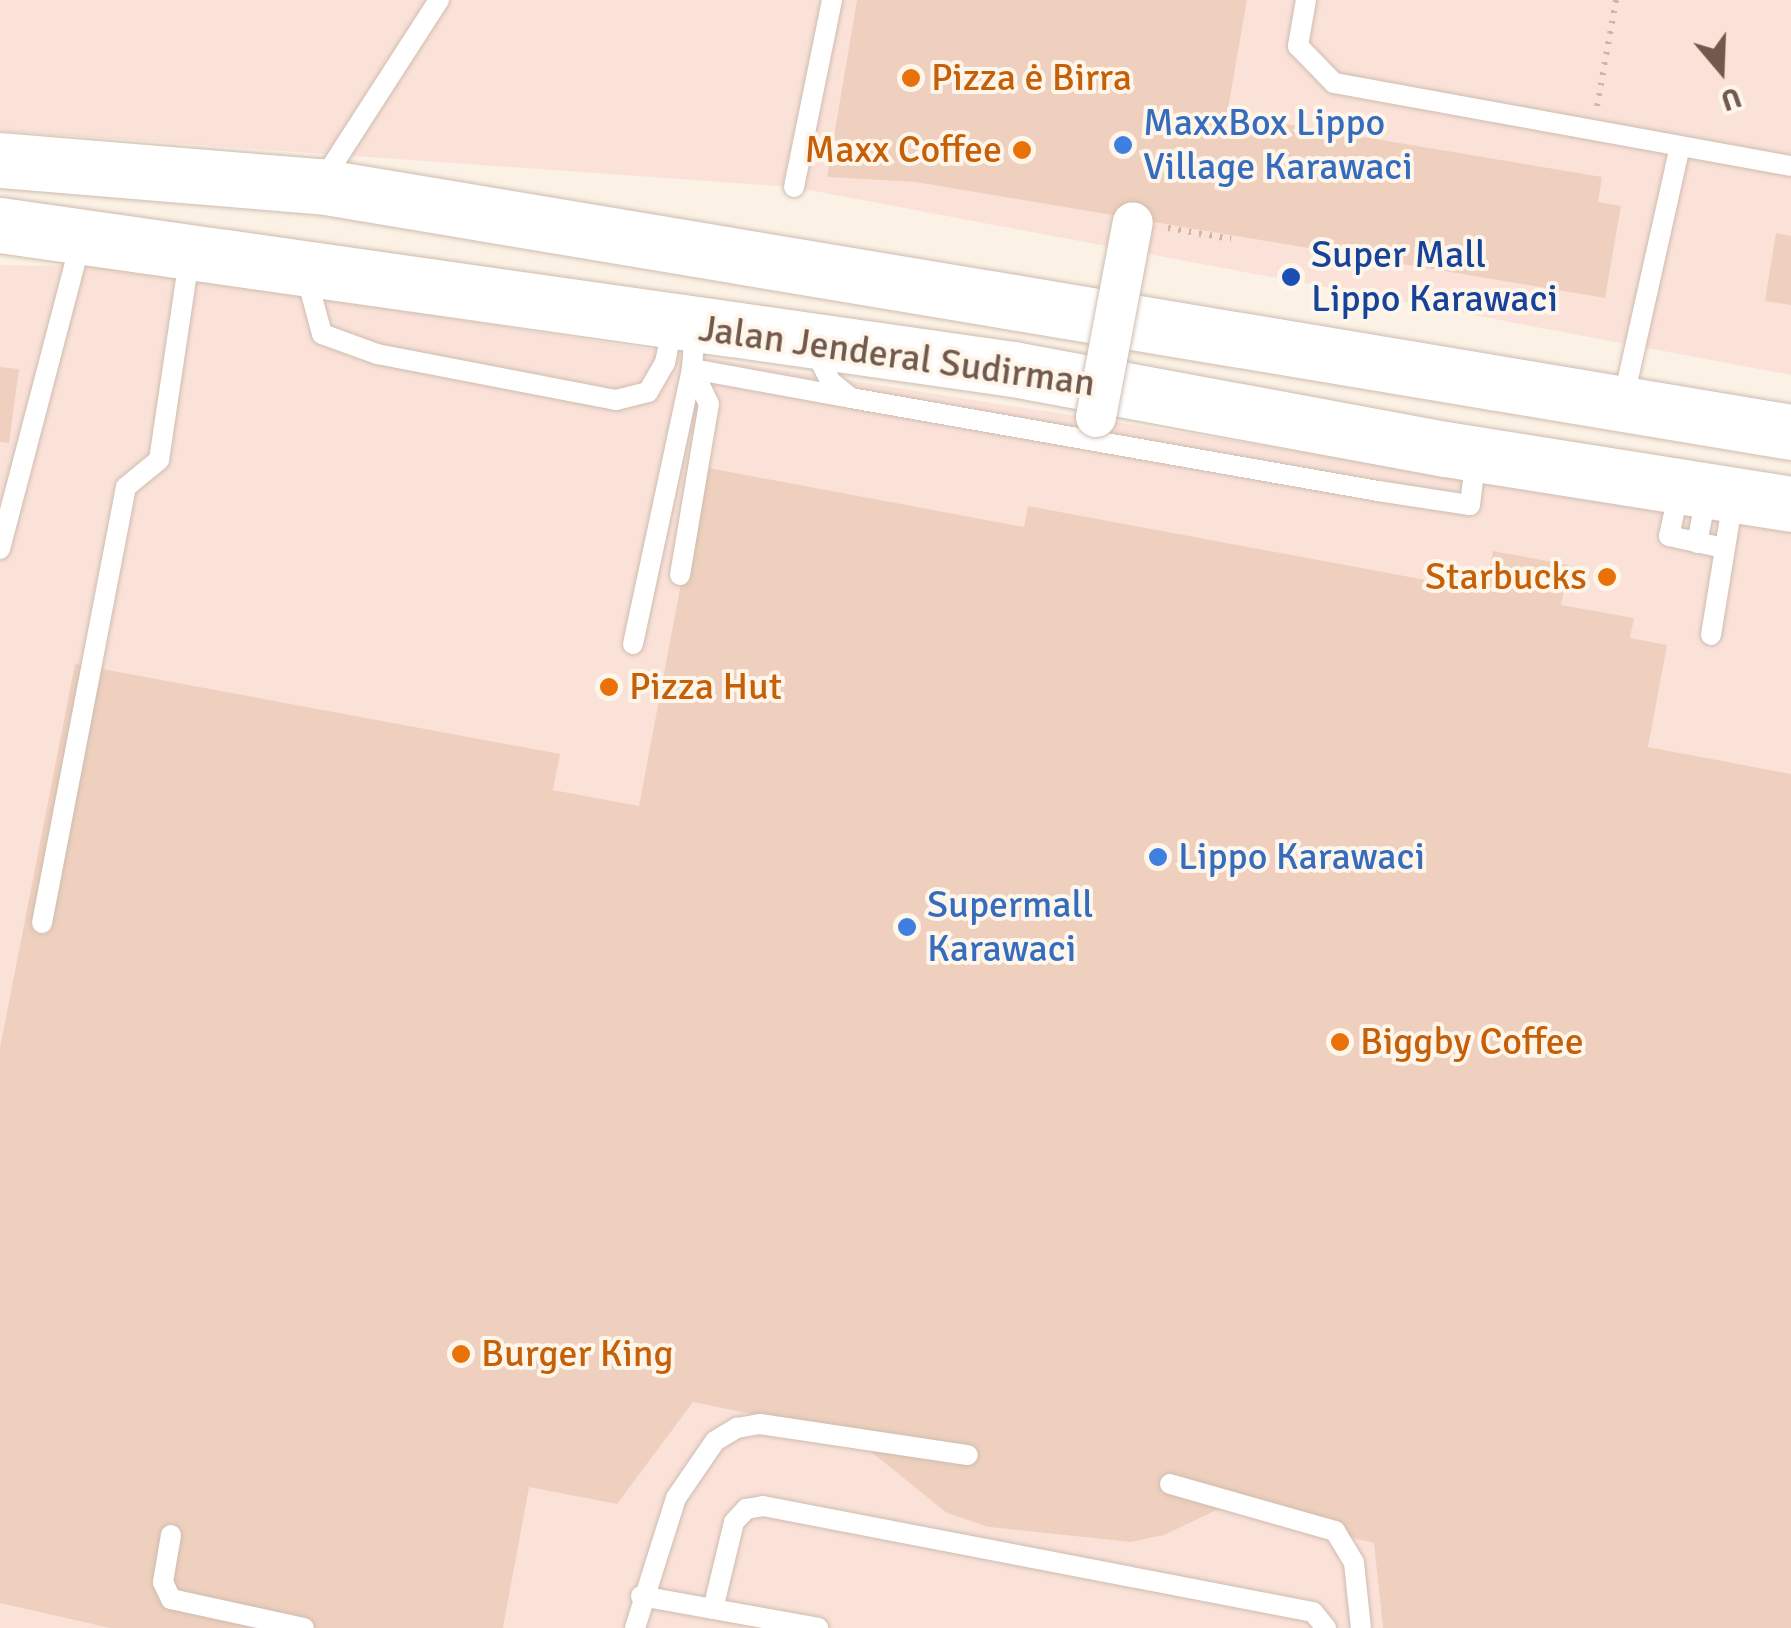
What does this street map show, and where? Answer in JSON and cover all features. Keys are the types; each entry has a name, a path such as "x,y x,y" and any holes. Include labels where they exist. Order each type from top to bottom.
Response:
{"street":[{"name":"Jalan Jenderal Sudirman","path":"0,160 319,186 1791,432"},
{"path":"72,168 247,258"},
{"path":"1096,417 1132,222"},
{"name":"Jalan Jenderal Sudirman","path":"0,226 247,258 687,339 810,342 1013,369 1709,514 1791,504"},
{"path":"905,282 1013,369"},
{"path":"1709,514 1791,471"}],"lane":[{"path":"319,186 439,0"},
{"path":"794,187 832,0"},
{"path":"1306,0 1298,46 1334,83 1791,166"},
{"path":"1622,404 1680,147"},
{"path":"0,550 82,235"},
{"path":"42,923 126,487 158,460 190,251"},
{"path":"304,268 322,334 378,354 616,400 648,392 665,363 687,339"},
{"path":"687,339 852,398 1470,505 1476,463 1677,500 1669,536 1709,514 1711,636"},
{"path":"680,575 709,404 687,339"},
{"path":"633,644 687,339"},
{"path":"810,342 830,382 852,398"},
{"path":"635,1628 641,1596 676,1498 714,1441 737,1428 760,1424 968,1455"},
{"path":"1170,1484 1335,1531 1354,1562 1362,1628"},
{"path":"713,1609 734,1522 746,1509 762,1506 1314,1612 1326,1628"},
{"path":"171,1535 163,1582 171,1599 304,1628"},
{"path":"641,1596 818,1628"}],"path":[{"path":"1592,132 1616,0"},
{"path":"1132,222 1230,239"}],"shaded area":[{"path":"0,0 1791,0 1791,375 793,187 0,131"},
{"name":"Supermall Karawaci","path":"0,265 125,267 1791,528 1791,1628 0,1628"}],"building":[{"name":"MaxxBox Lippo Village Karawaci","path":"857,0 1247,0 1227,114 1602,177 1598,202 1621,206 1605,298 916,182 827,177"},
{"path":"1776,233 1791,236 1791,305 1765,301"},
{"path":"0,367 19,369 9,443 0,442"},
{"name":"Supermall Karawaci","path":"703,467 1024,527 1028,506 1485,591 1493,551 1569,565 1561,605 1634,618 1630,638 1667,645 1648,747 1791,774 1791,1628 1383,1628 1374,1543 1225,1506 1164,1535 1131,1542 989,1527 947,1513 849,1434 693,1402 617,1504 529,1487 503,1628 110,1628 0,1603 0,1048 75,664 560,754 553,790 639,806"}],"place":[{"name":"Pizza ė Birra","path":"911,78"},
{"name":"MaxxBox Lippo Village Karawaci","path":"1123,145"},
{"name":"Maxx Coffee","path":"1022,150"},
{"name":"Super Mall Lippo Karawaci","path":"1291,277"},
{"name":"Starbucks","path":"1607,577"},
{"name":"Pizza Hut","path":"609,687"},
{"name":"Lippo Karawaci","path":"1158,857"},
{"name":"Supermall Karawaci","path":"907,927"},
{"name":"Biggby Coffee","path":"1340,1042"},
{"name":"Burger King","path":"461,1354"}]}
